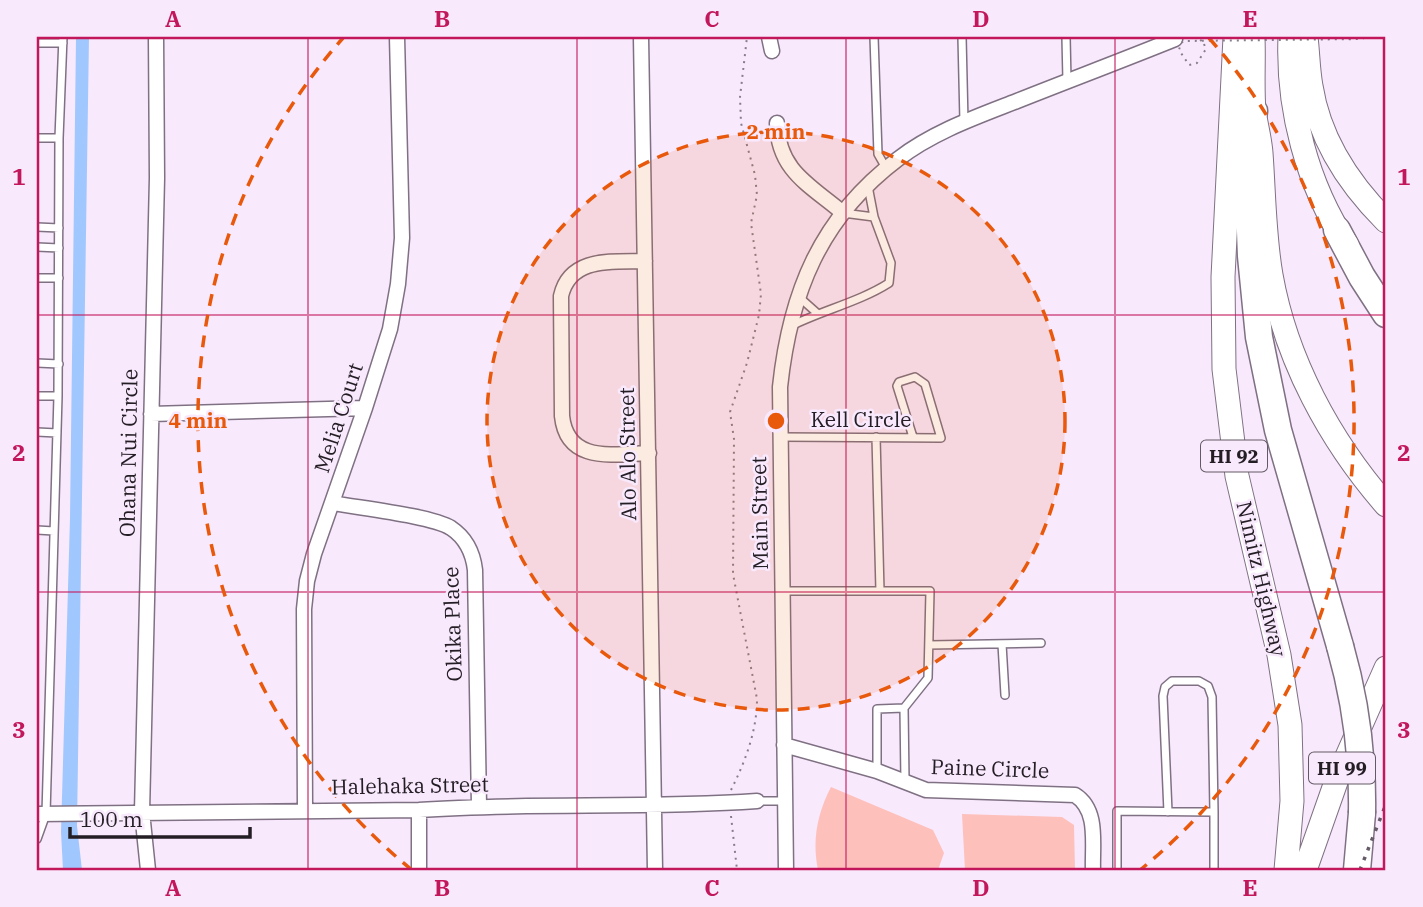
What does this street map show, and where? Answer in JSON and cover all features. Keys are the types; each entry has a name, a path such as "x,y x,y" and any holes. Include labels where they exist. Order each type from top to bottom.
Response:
{"highway":[{"path":"1254,111 1247,156 1251,256 1259,337 1278,430 1356,711 1363,775 1357,870"},
{"path":"1337,230 1386,314"}],"main road":[{"name":"Nimitz Highway","path":"1235,37 1223,277 1224,369 1237,476 1279,655 1290,725 1292,801 1286,870"},
{"path":"1253,37 1254,111 1261,149 1271,275 1280,313 1297,360 1329,428 1351,462 1386,505"},
{"path":"1290,37 1297,123 1308,163 1337,230 1386,298"},
{"path":"1306,37 1311,87 1331,148 1349,178 1386,221"},
{"name":"HI 99","path":"1306,870 1337,779 1386,668"}],"street":[{"name":"Ohana Nui Circle","path":"148,870 142,812 157,165 156,37"},
{"name":"Melia Court","path":"305,809 304,609 307,581 390,329 398,284 402,238 397,37"},
{"name":"Alo Alo Street","path":"641,37 656,870"},
{"name":"Main Street","path":"786,870 780,387 789,327 798,295 813,260 843,213 868,185 898,159 935,135 1175,39"},
{"path":"777,123 778,142 785,162 794,173 843,213"},
{"path":"645,261 590,264 575,271 565,285 561,296 562,416 570,439 583,450 600,454 649,453"},
{"path":"151,414 365,408"},
{"name":"Okika Place","path":"332,503 440,523 460,535 469,547 475,570 479,806"},
{"name":"Paine Circle","path":"785,745 877,771 926,790 1075,795 1083,800 1091,814 1093,870"},
{"name":"Halehaka Street","path":"46,813 419,810 479,806 655,805 757,801"},
{"path":"419,810 419,870"}],"lane":[{"path":"874,37 878,154 887,169"},
{"path":"962,37 964,122"},
{"path":"1066,37 1067,82"},
{"path":"37,839 46,813 59,364 59,138 63,40 38,41"},
{"path":"37,138 59,138"},
{"path":"789,327 817,313 874,293 889,283 891,263 874,217 868,185"},
{"path":"843,213 874,217"},
{"path":"37,227 59,228"},
{"path":"37,247 59,248"},
{"path":"37,278 59,278"},
{"path":"798,295 817,313"},
{"path":"37,363 59,364"},
{"name":"Kell Circle","path":"780,437 876,437 913,438 941,438 925,384 915,377 899,382 897,386 913,438"},
{"path":"37,396 58,396"},
{"path":"37,432 57,433"},
{"path":"876,437 880,591"},
{"path":"37,530 54,531"},
{"path":"783,592 930,591 928,678 904,708 905,782"},
{"path":"929,645 1041,643"},
{"path":"1002,644 1005,695"},
{"path":"1168,812 1163,696 1172,681 1199,681 1208,686 1212,697 1214,870"},
{"path":"877,771 877,709 904,708"},
{"name":"Halehaka Street","path":"757,801 785,801"},
{"path":"1117,870 1117,811 1214,812"}],"path":[{"path":"737,870 729,796 750,747 757,712 757,699 733,574 734,439 730,412 747,363 759,315 761,294 751,223 757,195 755,175 741,122 740,97 747,37"},
{"path":"1342,37 1364,37"},
{"path":"1175,39 1199,38 1204,44 1206,49 1197,63 1189,65 1179,50 1184,41 1363,39 1364,37"}],"shaded area":[{"path":"831,787 933,830 944,853 938,870 818,870 817,828"},
{"path":"962,814 1062,817 1074,825 1075,870 965,870"}],"water":[{"path":"76,37 89,37 77,826 82,870 63,870 61,832 70,518"}],"railway":[{"path":"1360,870 1386,804"}]}
